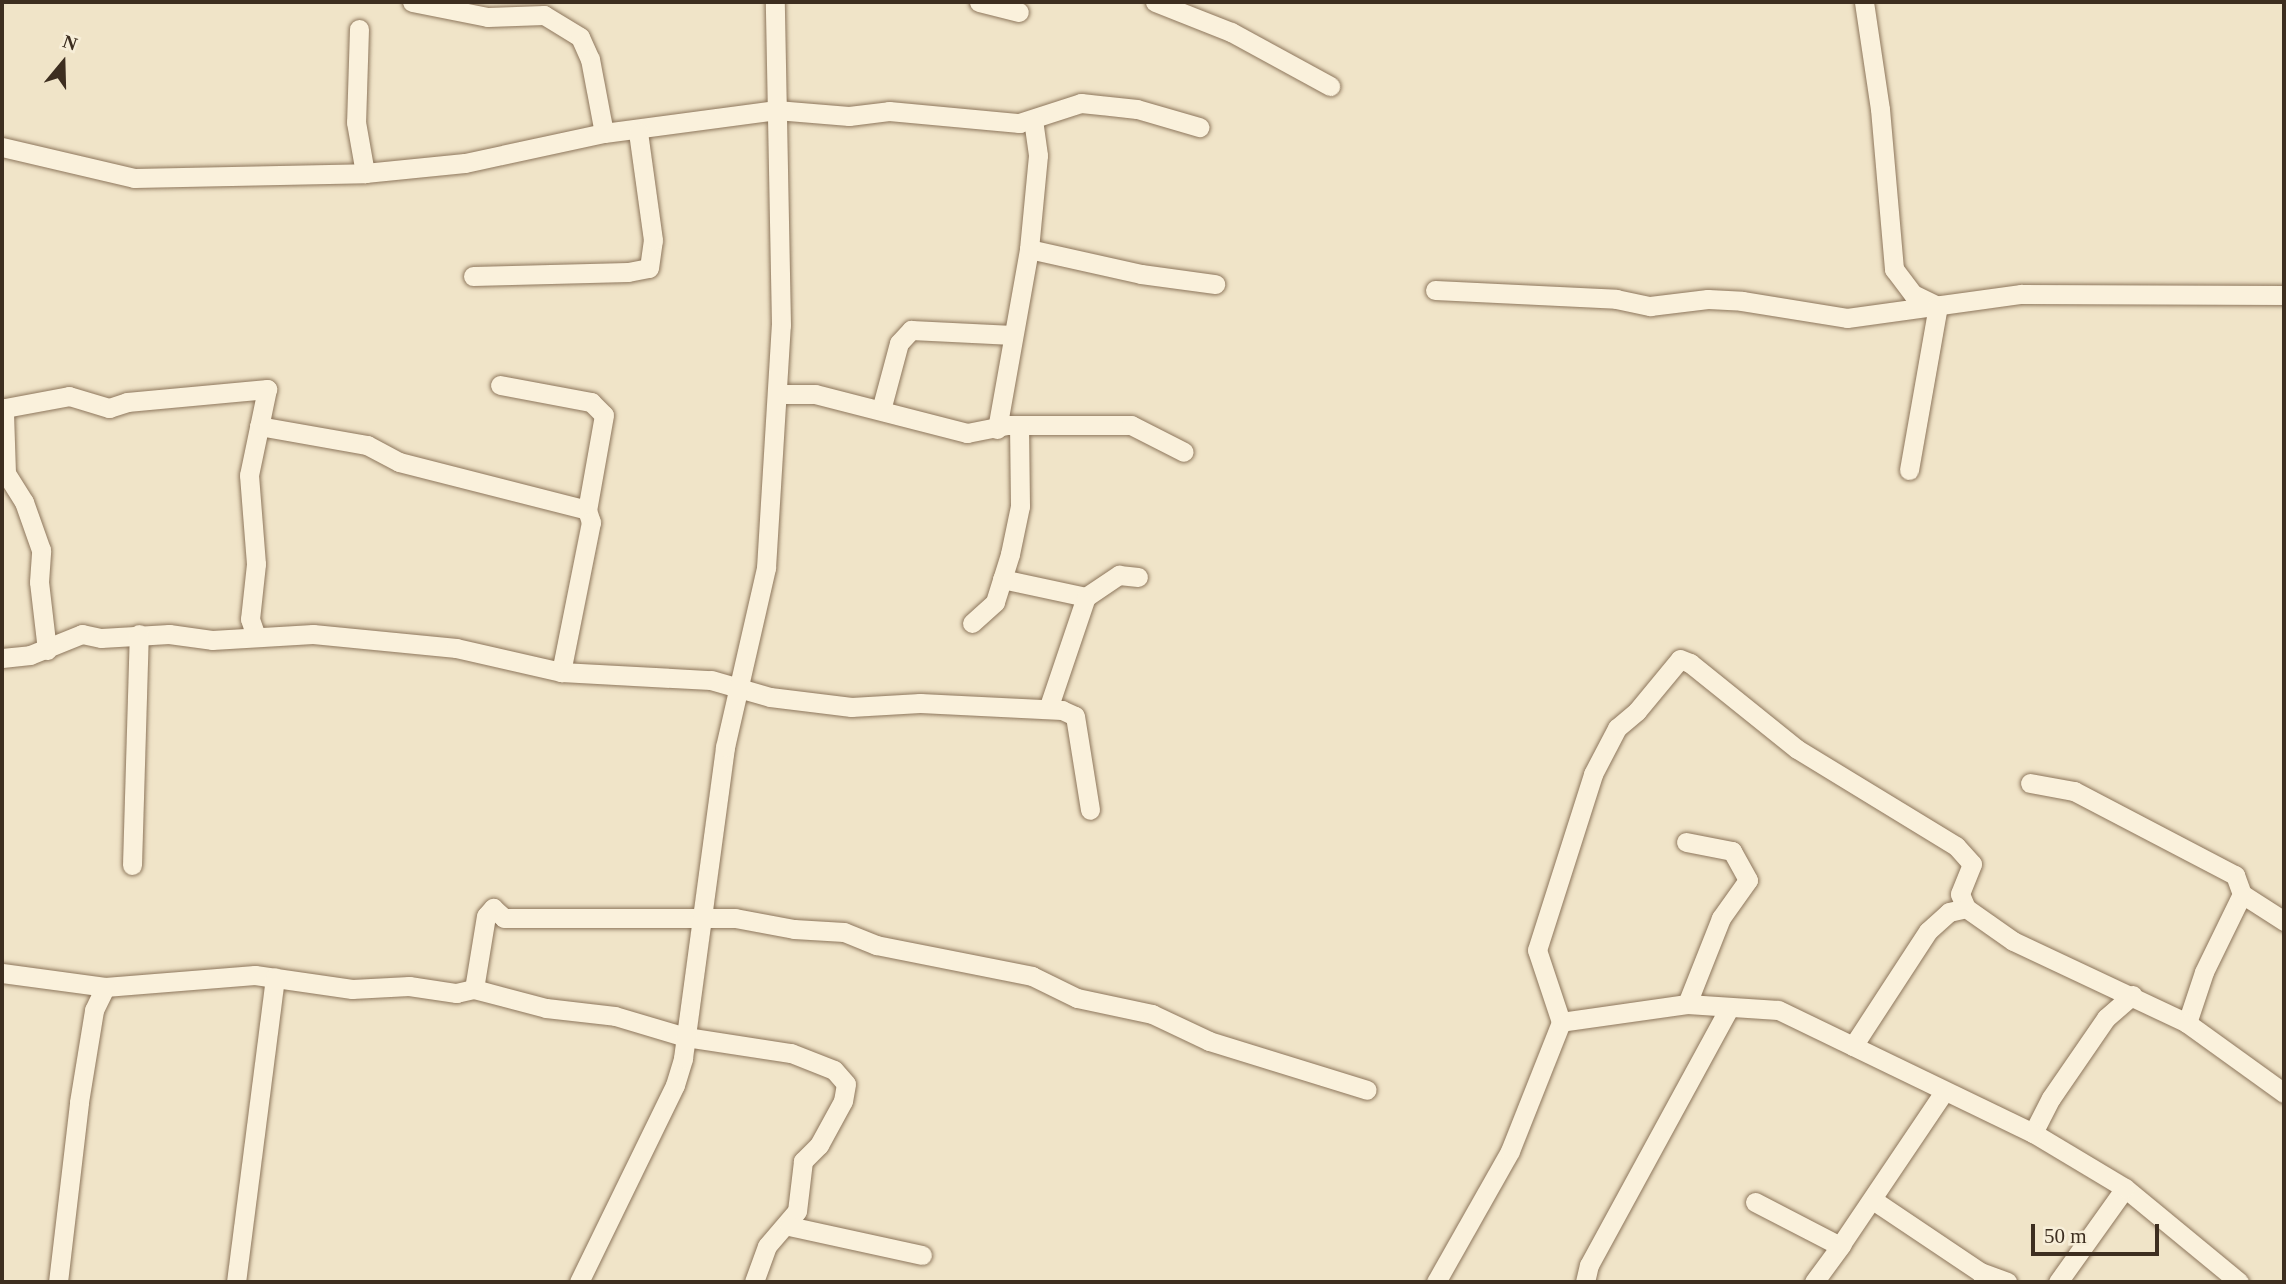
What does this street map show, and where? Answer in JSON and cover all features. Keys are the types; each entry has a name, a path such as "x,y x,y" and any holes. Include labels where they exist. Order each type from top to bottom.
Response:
{"street":[{"path":"412,2 488,17 544,15 580,37 590,59 604,133"},
{"path":"579,1282 675,1084 686,1037 699,918 725,747 740,686 772,521 781,326 775,2"},
{"path":"979,2 1019,12"},
{"path":"1155,2 1231,32 1330,86"},
{"path":"1864,2 1880,109 1894,270 1913,294 1938,306"},
{"path":"359,29 356,122 365,173"},
{"path":"2,147 134,178 365,173 465,163 604,133 638,132 776,110 849,116 889,111 1019,123 1081,103 1137,109 1199,127"},
{"path":"997,429 1029,249 1038,155 1033,119"},
{"path":"473,276 628,272 649,268 653,240 638,132"},
{"path":"1029,249 1142,274 1215,284"},
{"path":"1435,290 1616,299 1650,306 1708,299 1742,301 1847,318 2021,294 2284,295"},
{"path":"1909,470 1938,306"},
{"path":"881,410 899,344 911,330 1013,335"},
{"path":"500,385 591,402 604,415 587,510 591,522 561,672"},
{"path":"47,650 39,582 41,550 24,502 6,473 4,407 69,396 109,408 127,402 164,402 252,387 267,389 249,475 256,564 250,620 256,636"},
{"path":"778,394 815,394 967,433 997,429 1132,425 1184,452"},
{"path":"259,426 367,445 399,462 587,510"},
{"path":"972,623 995,602 1003,579 1020,506 1019,428"},
{"path":"1048,709 1086,597 1119,575 1138,577"},
{"path":"1003,579 1086,597"},
{"path":"2,658 47,650 82,634 101,638 139,634 212,640 313,634 456,648 561,672 710,680 740,686 770,697 851,707 920,703 1048,709 1075,716 1090,810"},
{"path":"132,865 139,634"},
{"path":"1436,1282 1510,1151 1561,1022 1537,950 1571,834 1593,774 1617,728 1637,711 1680,659 1797,749 1956,846 1972,864 1960,894 1966,908 2013,941 2187,1023 2284,1093"},
{"path":"2030,783 2074,790 2182,850 2221,866 2235,875 2242,894 2284,921"},
{"path":"1686,842 1732,851 1748,880 1721,918 1688,1004"},
{"path":"2187,1023 2204,972 2242,894"},
{"path":"474,989 486,916 493,908 504,918 735,918 794,929 844,932 876,944 1032,976 1077,998 1152,1014 1209,1041 1367,1090"},
{"path":"1853,1046 1928,931 1949,912 1966,908"},
{"path":"2,973 105,987 275,977 352,989 409,986 456,993 474,989 546,1008 615,1016 686,1037 791,1053 842,1075 843,1101 819,1144 803,1161 797,1211 789,1226 767,1246 756,1267 754,1282"},
{"path":"236,1282 275,977"},
{"path":"58,1282 79,1102 94,1010 105,987"},
{"path":"2033,1133 2051,1098 2106,1018 2132,995"},
{"path":"1561,1022 1688,1004 1728,1010 1777,1010 2033,1133 2125,1188 2239,1282"},
{"path":"1585,1282 1589,1265 1728,1010"},
{"path":"1814,1282 1873,1200 1944,1092"},
{"path":"2058,1282 2125,1188"},
{"path":"1873,1200 1980,1272 2007,1282"},
{"path":"1755,1202 1834,1245 1842,1244"},
{"path":"789,1226 922,1255"}]}
